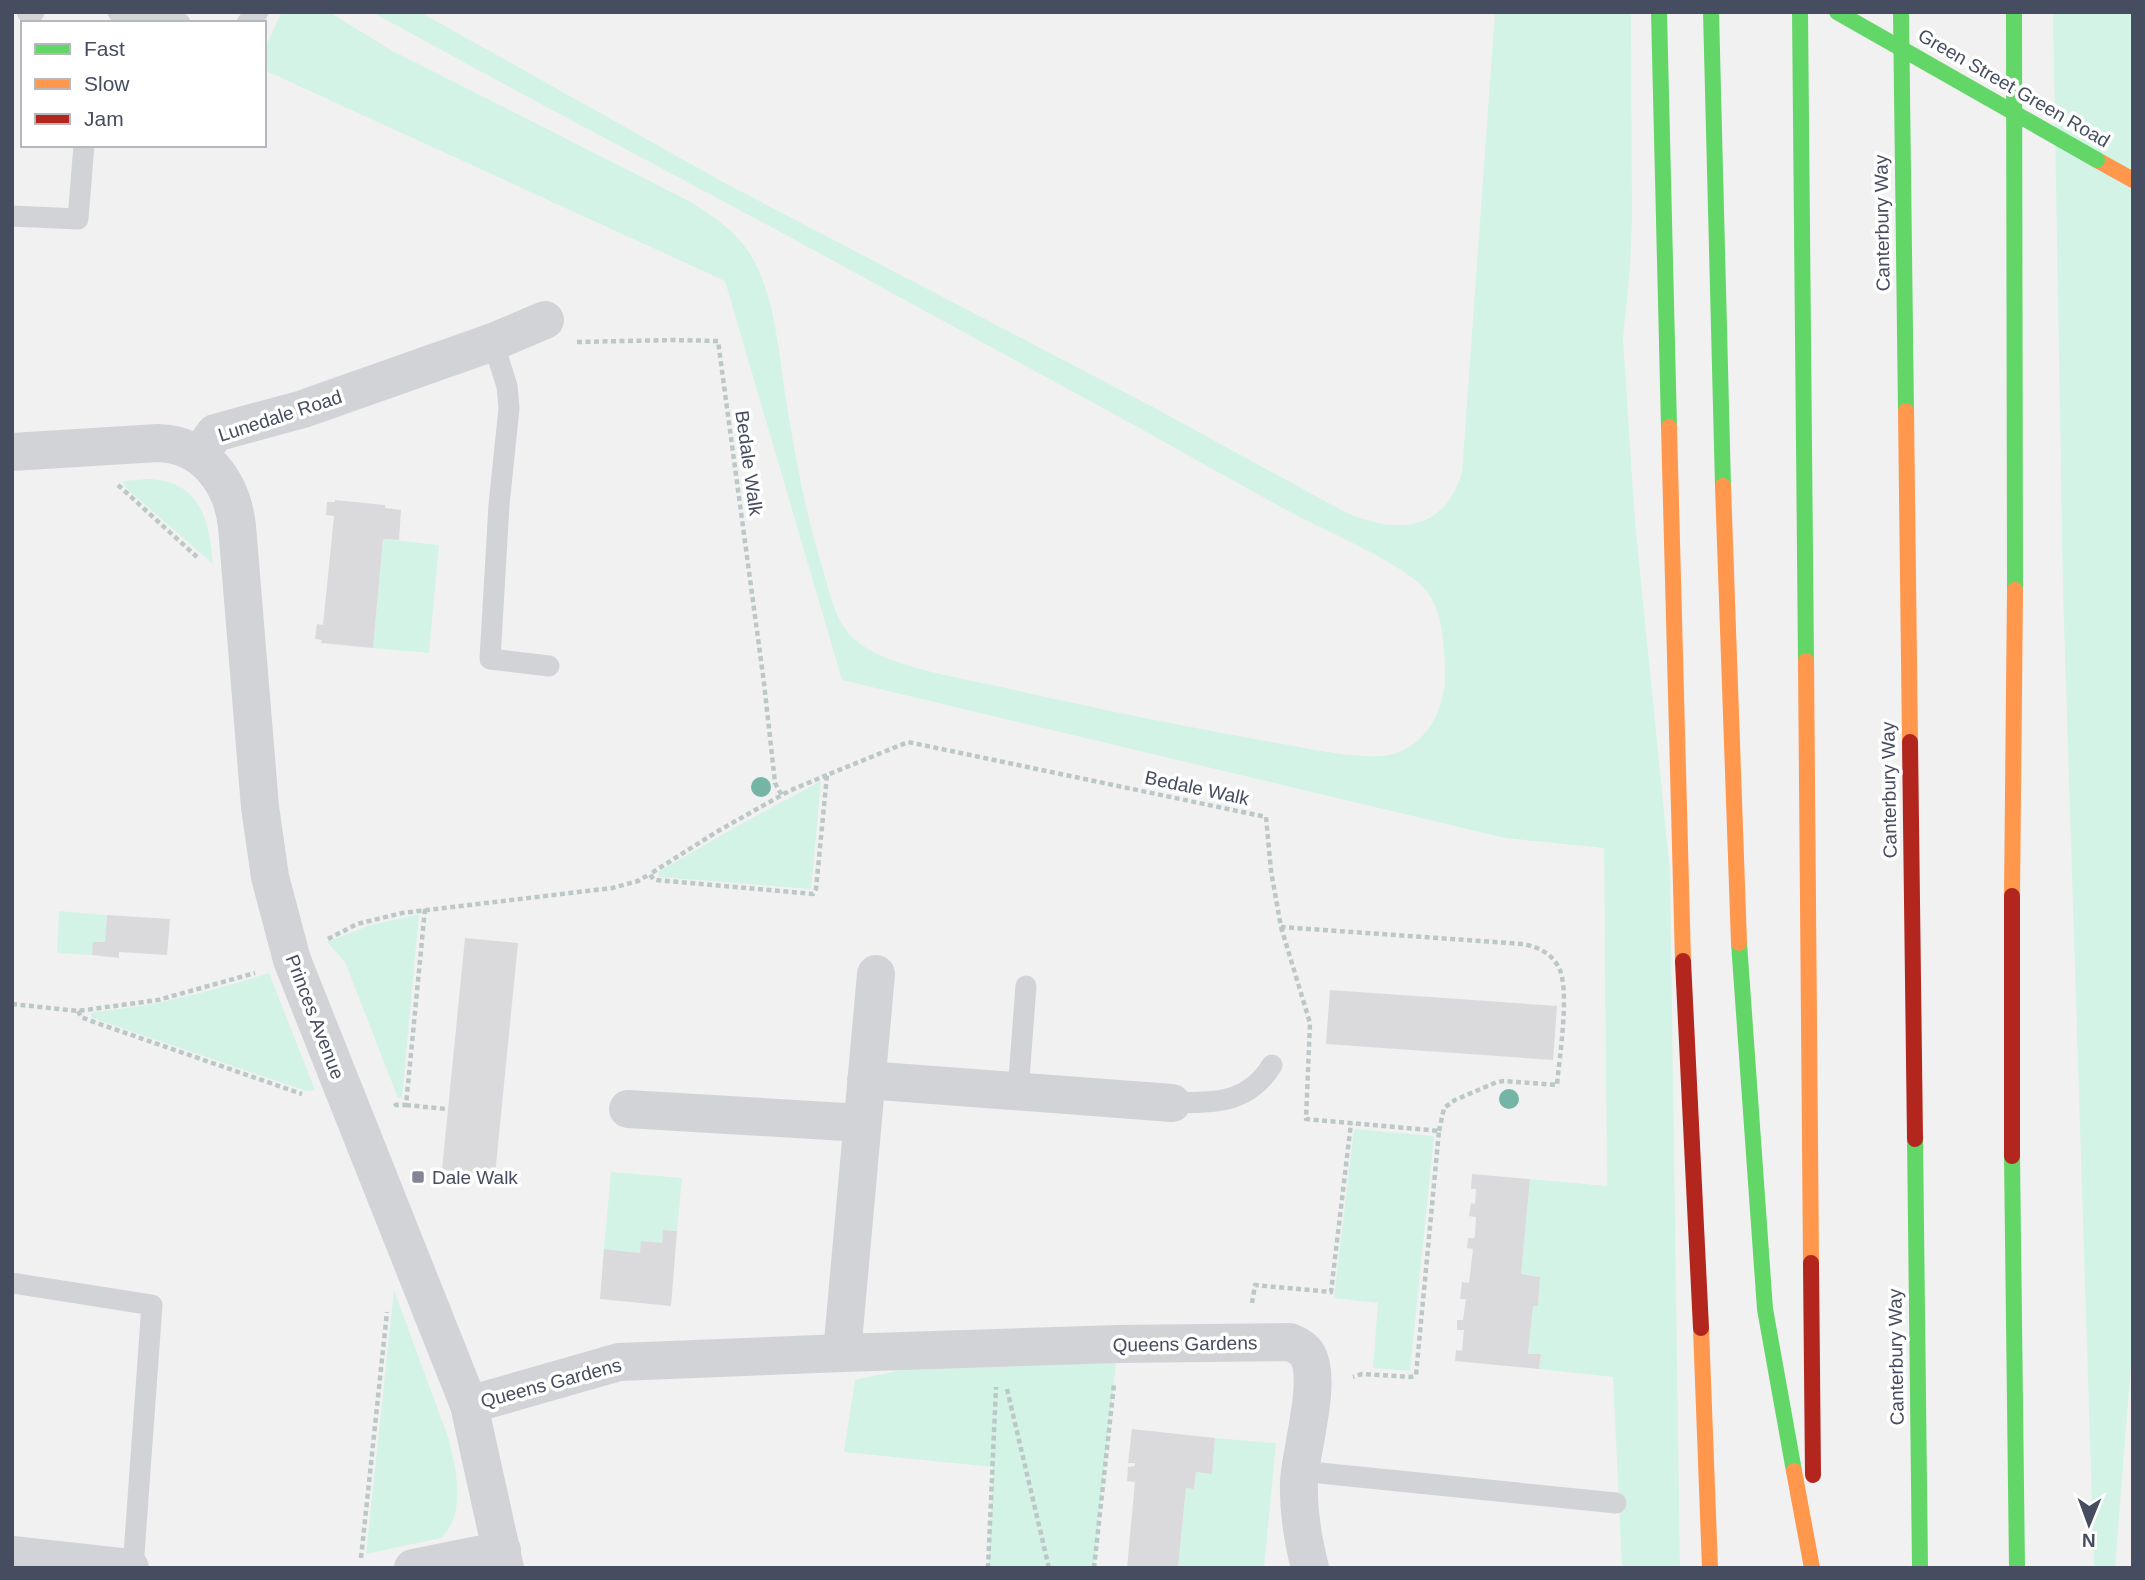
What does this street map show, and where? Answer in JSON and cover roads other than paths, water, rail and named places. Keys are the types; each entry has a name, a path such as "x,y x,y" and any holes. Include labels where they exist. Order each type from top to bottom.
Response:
{"main road":[{"path":"1659,12 1681,910 1710,1568"},
{"path":"1711,12 1723,480 1740,957 1765,1309 1813,1568"},
{"path":"1800,12 1813,1568"},
{"name":"Green Street Green Road","path":"1838,12 2133,180"},
{"name":"Canterbury Way","path":"1900,12 1920,1568"},
{"path":"2014,12 2016,462 2011,1068 2017,1568"}],"street":[{"name":"Lunedale Road","path":"12,452 158,443 176,445 199,454 212,436 219,432 303,409 493,342 556,331"},
{"name":"Princes Avenue","path":"199,454 222,481 236,513 257,784 265,847 277,908 306,952 342,1089 469,1405 503,1559"},
{"path":"842,1353 876,974"},
{"path":"866,1080 1172,1103"},
{"path":"628,1109 862,1123"},
{"name":"Queens Gardens","path":"469,1405 619,1362 1118,1344 1290,1342 1301,1347 1309,1356 1313,1375 1308,1431 1300,1471 1300,1513 1310,1568"},
{"path":"12,1555 132,1568"},
{"path":"413,1568 503,1559"}],"lane":[{"path":"27,12 34,12"},
{"path":"118,12 169,21"},
{"path":"12,216 78,219 85,147"},
{"path":"493,342 507,386 509,408 499,505 490,659 549,666"},
{"path":"1018,1091 1026,986"},
{"path":"1172,1103 1232,1098 1251,1090 1263,1080 1272,1065"},
{"path":"12,1283 152,1305 132,1568"},
{"path":"1300,1471 1616,1503"}],"place":[{"name":"Dale Walk","path":"418,1177"}]}
